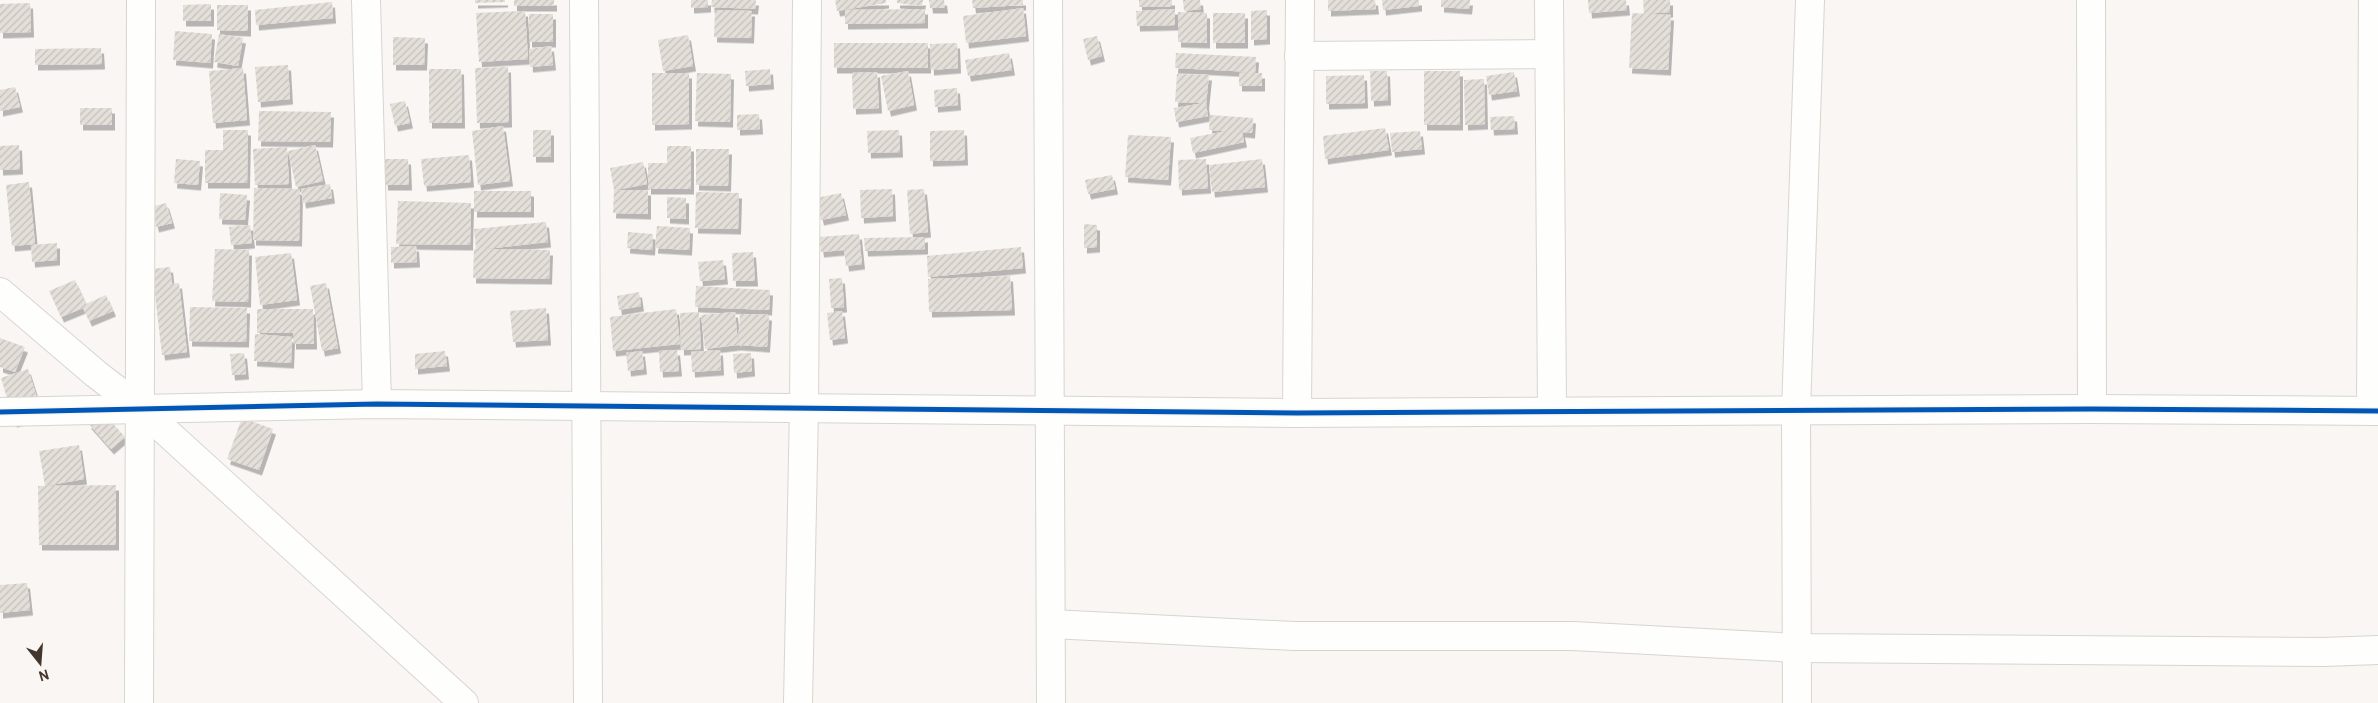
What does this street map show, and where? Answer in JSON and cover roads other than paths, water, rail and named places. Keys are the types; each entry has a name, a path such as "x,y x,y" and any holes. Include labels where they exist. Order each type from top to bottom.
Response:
{"street":[{"path":"139,703 141,0"},
{"path":"366,0 377,404"},
{"path":"584,0 588,703"},
{"path":"798,703 804,408 807,0"},
{"path":"1048,0 1051,703"},
{"path":"1297,413 1300,0"},
{"path":"1549,0 1552,410"},
{"path":"1797,703 1796,411 1810,0"},
{"path":"2091,0 2092,409"},
{"path":"0,412 139,407 377,404 1297,413 1552,410 2092,409 2374,412 2375,108 2373,0"},
{"path":"1299,56 1549,54"},
{"path":"0,292 96,374 139,407 464,703"},
{"path":"1051,624 1294,636 1573,636 1797,648 2314,652 2378,650"}]}
